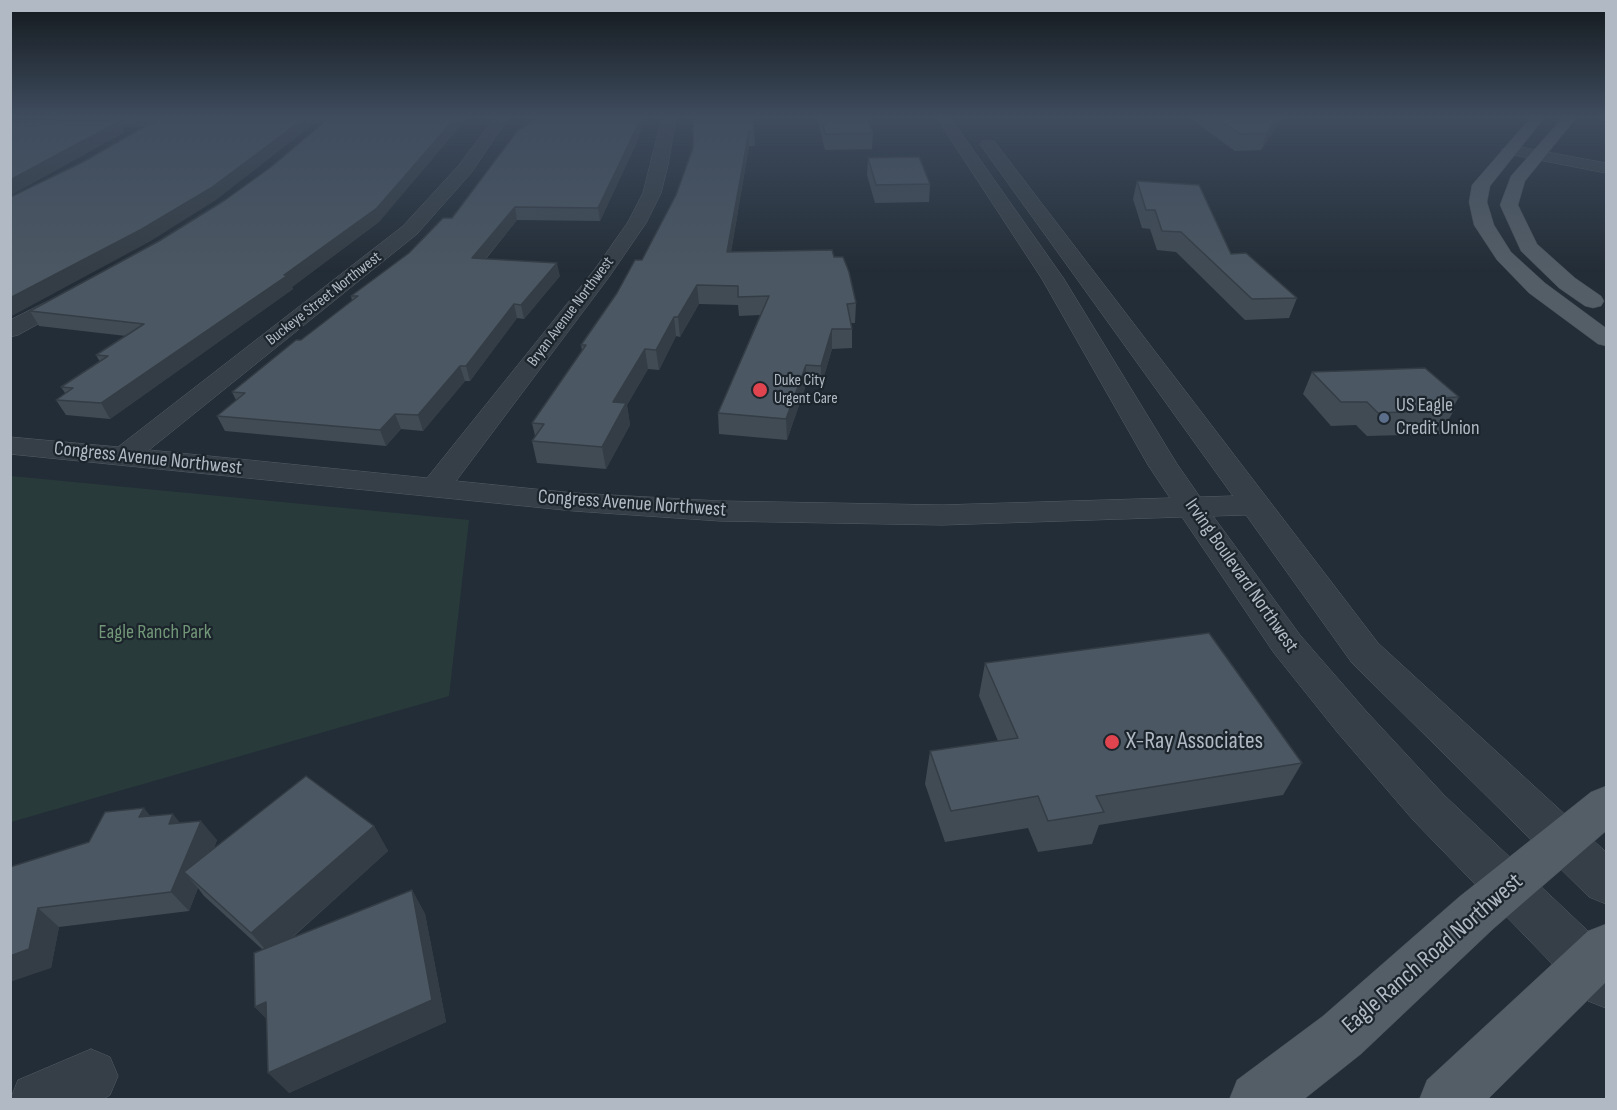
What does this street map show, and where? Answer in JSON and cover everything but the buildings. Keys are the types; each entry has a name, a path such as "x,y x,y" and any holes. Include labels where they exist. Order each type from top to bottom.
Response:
{"main road":[{"path":"1494,169 1481,185 1478,202 1484,225 1504,256 1537,288 1606,339"},
{"path":"1527,169 1517,180 1509,205 1528,247 1567,283 1606,310"},
{"name":"Eagle Ranch Road Northwest","path":"1257,1100 1342,1035 1507,886 1606,805"},
{"path":"1447,1100 1600,965"}],"street":[{"name":"Buckeye Street Northwest","path":"123,457 354,277 410,230 465,169"},
{"name":"Bryan Avenue Northwest","path":"435,488 602,273 637,223 654,183 657,169"},
{"name":"Irving Boulevard Northwest","path":"978,169 1053,279 1124,402 1255,602 1323,689 1429,808 1507,886 1600,965"},
{"path":"1006,169 1365,653 1562,843 1606,882"},
{"path":"10,330 89,286"},
{"name":"Congress Avenue Northwest","path":"10,445 618,505 815,514 995,514 1256,505"},
{"path":"38,1100 91,1076"}],"green space":[{"name":"Eagle Ranch Park","path":"11,476 469,520 449,696 11,822"}],"place":[{"name":"Duke City Urgent Care","path":"760,390"},
{"name":"US Eagle Credit Union","path":"1384,418"},
{"name":"X-Ray Associates","path":"1112,742"}]}
